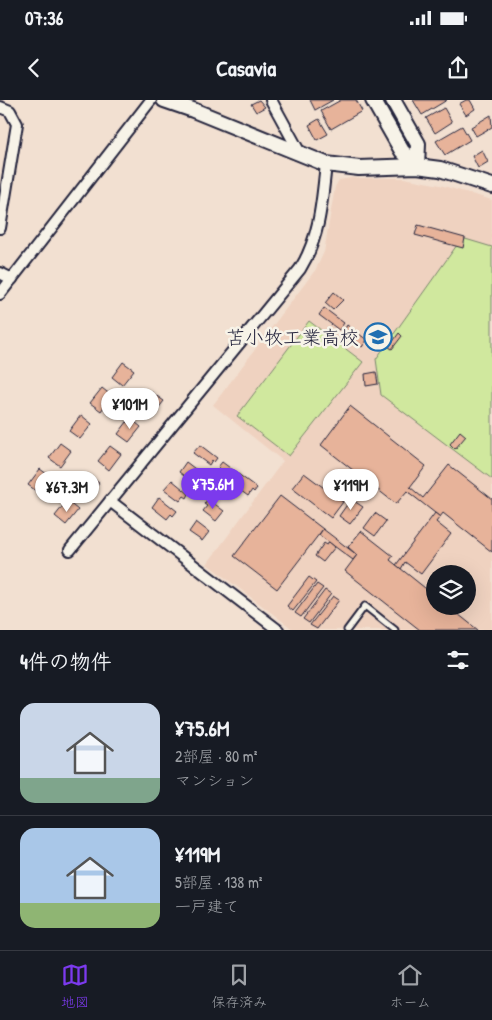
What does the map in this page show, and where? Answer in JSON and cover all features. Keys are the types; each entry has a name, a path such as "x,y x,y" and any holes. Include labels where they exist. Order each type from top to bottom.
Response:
{"street":[{"path":"0,294 151,100"},
{"path":"164,100 190,105 326,164 359,168 417,166 440,169 492,186"},
{"path":"271,100 300,153"},
{"path":"373,100 402,151 417,166"},
{"path":"393,100 418,144 417,166"},
{"path":"0,106 10,111 17,124 0,228"},
{"path":"70,550 300,269 307,258 318,229 326,164"},
{"path":"0,273 12,279"},
{"path":"110,500 278,630"}],"lane":[{"path":"347,630 364,606 395,630"}],"shaded area":[{"name":"苫小牧工業高校","path":"351,178 404,178 440,185 492,200 492,630 294,630 207,564 283,461 213,405 316,269 324,252 335,187 339,180"}],"green space":[{"path":"462,238 492,247 492,479 381,395 376,359"},
{"path":"309,321 363,362 289,456 237,416"}],"building":[{"path":"259,100 265,107 256,112 251,104"},
{"path":"310,100 333,100 315,110"},
{"path":"341,100 356,100 362,111 331,129 321,111"},
{"path":"413,100 447,100 422,115"},
{"path":"470,100 475,109 466,115 459,104"},
{"path":"444,108 452,122 435,133 426,118"},
{"path":"491,115 492,127 476,136 471,127"},
{"path":"319,119 328,134 317,140 309,125"},
{"path":"462,126 470,140 445,155 436,141"},
{"path":"482,150 488,162 478,168 472,156"},
{"path":"418,225 465,238 463,248 415,235"},
{"path":"334,292 343,300 333,310 325,303"},
{"path":"324,308 344,323 339,330 319,315"},
{"path":"347,325 367,340 362,347 343,332"},
{"path":"399,333 402,336 392,349 389,347"},
{"path":"123,362 134,370 122,385 112,377"},
{"path":"376,372 378,384 366,386 365,374"},
{"path":"102,388 112,396 101,411 90,403"},
{"path":"151,392 164,401 152,416 140,406"},
{"path":"350,406 426,466 410,487 423,498 449,465 492,499 492,552 443,513 440,517 407,491 396,504 321,445"},
{"path":"81,415 92,424 80,439 69,431"},
{"path":"130,418 141,427 129,442 118,434"},
{"path":"460,431 466,436 455,449 450,444"},
{"path":"60,443 71,451 60,466 49,458"},
{"path":"200,445 217,458 214,462 212,460 209,465 193,453"},
{"path":"110,446 121,454 109,470 98,461"},
{"path":"186,462 203,475 200,480 197,478 193,483 179,472"},
{"path":"222,462 257,488 254,492 252,490 248,496 218,474 221,470 218,467"},
{"path":"40,469 51,477 39,493 28,485"},
{"path":"304,473 343,502 331,518 292,488"},
{"path":"87,474 99,483 88,498 76,489"},
{"path":"172,480 189,494 187,498 184,496 180,501 164,489"},
{"path":"280,496 323,529 277,589 234,556"},
{"path":"159,497 177,511 173,516 171,514 167,519 152,507"},
{"path":"208,499 224,511 216,521 203,511 207,506 204,504"},
{"path":"351,499 363,507 350,524 339,516"},
{"path":"67,501 78,510 66,525 55,516"},
{"path":"375,513 386,521 375,536 364,528"},
{"path":"435,513 440,517 436,522 451,534 421,574 405,562 401,569 396,565"},
{"path":"196,522 209,532 202,541 189,532"},
{"path":"323,529 357,555 353,560 319,535"},
{"path":"361,531 393,556 390,560 426,589 426,615 459,615 478,630 420,630 345,571 357,555 348,547"},
{"path":"329,542 335,547 323,562 315,556 324,543 327,545"},
{"path":"309,577 316,582 293,611 287,606"},
{"path":"317,584 323,588 301,617 295,613"},
{"path":"325,590 331,594 309,623 303,619"},
{"path":"333,596 339,600 317,629 310,625"}],"place":[{"name":"苫小牧工業高校","path":"378,337"}]}
